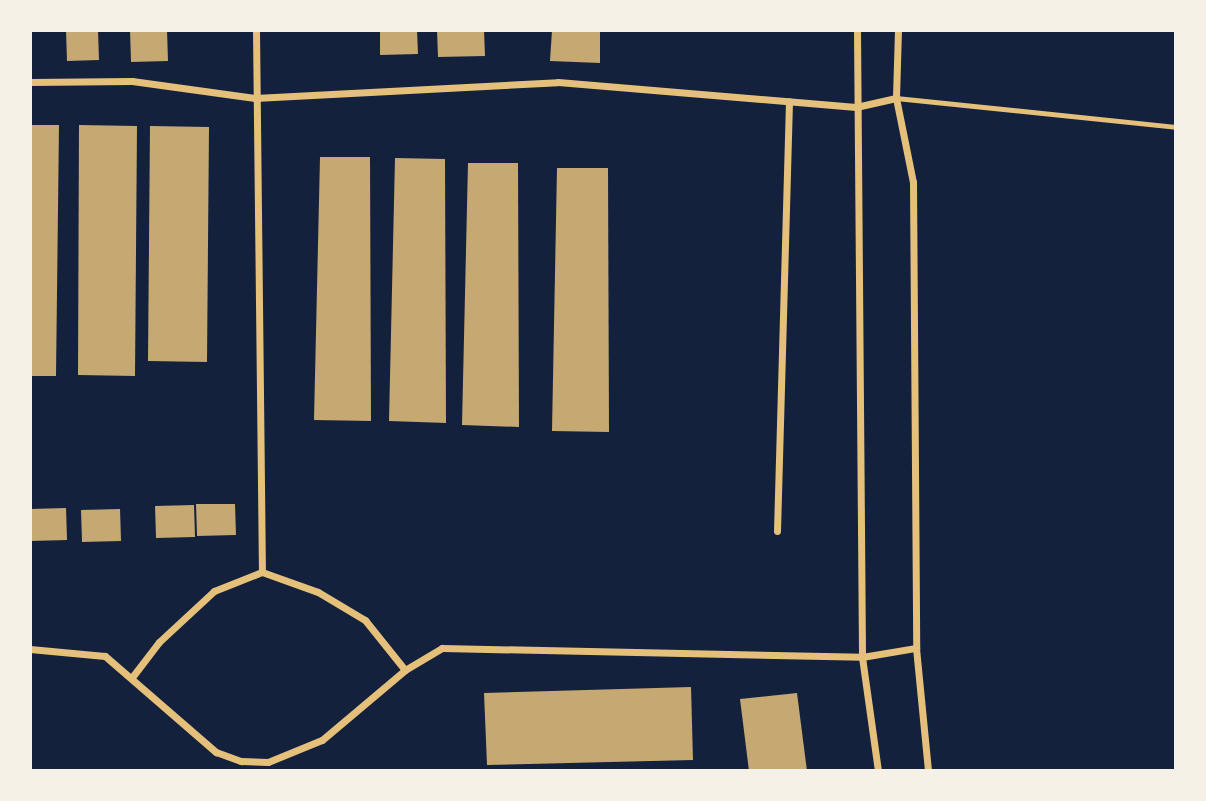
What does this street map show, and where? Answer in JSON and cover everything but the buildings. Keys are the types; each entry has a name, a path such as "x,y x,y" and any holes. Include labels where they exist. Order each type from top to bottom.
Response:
{"street":[{"path":"256,30 262,572"},
{"path":"857,30 856,107 862,239 857,396 862,657 877,771"},
{"path":"898,30 896,98 913,182 916,648 928,771"},
{"path":"30,82 132,81 255,98 558,82 856,107 896,98"},
{"path":"777,531 789,102"},
{"path":"133,676 159,642 214,592 262,572 318,592 365,621 405,670"},
{"path":"30,649 105,656 133,676 216,752 241,761 268,761 322,740 424,655 461,646 862,657 916,648"}],"lane":[{"path":"896,98 1176,127"}]}
